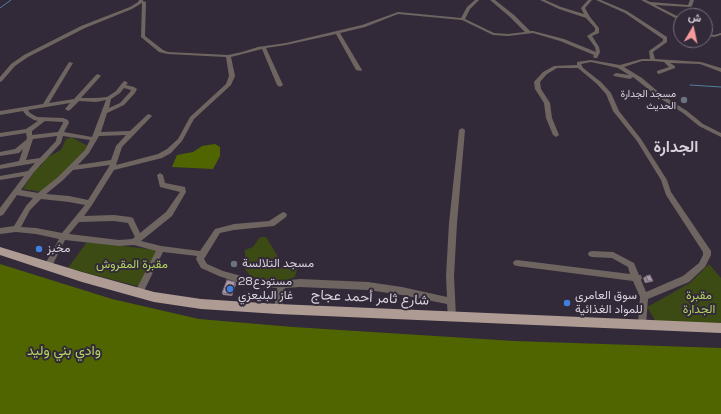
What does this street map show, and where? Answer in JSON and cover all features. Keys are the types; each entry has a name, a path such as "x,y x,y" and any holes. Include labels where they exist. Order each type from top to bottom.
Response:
{"main road":[{"name":"شارع ثامر أحمد عجاج","path":"0,251 82,278 154,297 201,304 278,309 721,328"}],"street":[{"path":"0,80 13,65 26,56 83,27 115,16 142,2 150,0"},
{"path":"463,19 468,8 477,0"},
{"path":"492,0 509,13 528,32"},
{"path":"542,0 560,8 588,17"},
{"path":"590,0 583,8 597,28 597,32 589,36 596,45 598,52 591,61"},
{"path":"598,0 626,12 665,38 665,41 651,52 653,60"},
{"path":"643,0 673,16"},
{"path":"649,3 690,6 692,0"},
{"path":"142,2 142,36 161,50 179,54 228,56 371,24 394,14 463,19 494,34 508,35 528,32 562,40 597,54"},
{"path":"337,32 359,70"},
{"path":"264,48 280,85"},
{"path":"70,168 113,165 160,156 169,151 180,140 192,118 230,82 232,76 228,56"},
{"path":"620,67 642,60 662,60 701,63 721,70"},
{"path":"659,72 672,67 662,60"},
{"path":"579,66 579,62 591,61 620,67 632,74 696,122 721,135"},
{"path":"45,105 71,63"},
{"path":"556,135 549,118 547,102 538,88 537,82 545,73 556,67 579,66 599,83 609,94 618,115 639,140 664,180 668,193 707,251 707,255 702,265 686,279 644,297"},
{"path":"616,75 630,77 633,76 632,74"},
{"path":"68,109 98,76"},
{"path":"16,229 28,208 87,151 96,137 110,98 124,84 134,90 122,104 106,111"},
{"path":"0,113 76,100 110,98"},
{"path":"0,213 30,173 59,142 66,121 44,120 31,116 25,109"},
{"path":"48,266 64,237 90,203 113,165 119,146 149,116"},
{"path":"0,154 17,151 44,120"},
{"path":"452,317 450,301 450,276 453,223 462,130"},
{"path":"0,135 29,136 62,134 96,137 132,132"},
{"path":"22,163 29,136"},
{"path":"0,167 42,160"},
{"path":"0,178 30,173"},
{"path":"0,231 16,229 36,231 64,237 119,243 136,240 169,214 184,192 183,189 162,184 160,175"},
{"path":"16,192 90,203"},
{"path":"0,204 9,203"},
{"path":"283,215 271,224 234,227 218,231 200,259 204,266 222,274 245,281 281,285 300,283 368,286 408,292 450,301"},
{"path":"78,219 114,218 130,220 136,240"},
{"path":"136,240 161,249 202,255"},
{"path":"139,292 161,249"},
{"path":"592,254 613,255 623,259 631,265 638,278 644,297 642,324"},
{"path":"517,263 638,278"},
{"path":"278,309 281,285"}],"green space":[{"path":"71,137 88,146 83,154 43,192 23,189 37,167 40,167 46,158 61,150 66,139"},
{"path":"215,144 220,147 220,156 213,169 172,167 177,155 193,152 202,146"},
{"path":"260,237 266,237 277,255 278,268 298,265 295,277 283,281 251,277 245,269 245,250 253,247"},
{"name":"مقبرة المقروش","path":"87,242 157,250 141,287 68,268"},
{"name":"وادي بني وليد","path":"0,264 112,299 199,319 293,327 514,341 721,348 721,414 0,414"},
{"name":"مقبرة الجدارة","path":"709,264 721,278 721,325 656,322 647,307 690,283"}],"building":[{"path":"650,275 653,281 648,281 646,276"},
{"name":"28مستودع غاز البليعزي","path":"227,280 235,282 231,294 222,293"}],"waterway":[{"path":"0,8 11,0"},
{"path":"690,85 721,87"}],"place":[{"name":"مسجد الجدارة الحديث","path":"684,100"},
{"name":"مخبز","path":"39,249"},
{"name":"مسجد التلالسة","path":"234,264"},
{"name":"28مستودع غاز البليعزي","path":"230,289"},
{"name":"سوق العامري للمواد الغذائية","path":"567,303"}],"district":[{"name":"الجدارة","path":"676,148"}]}
